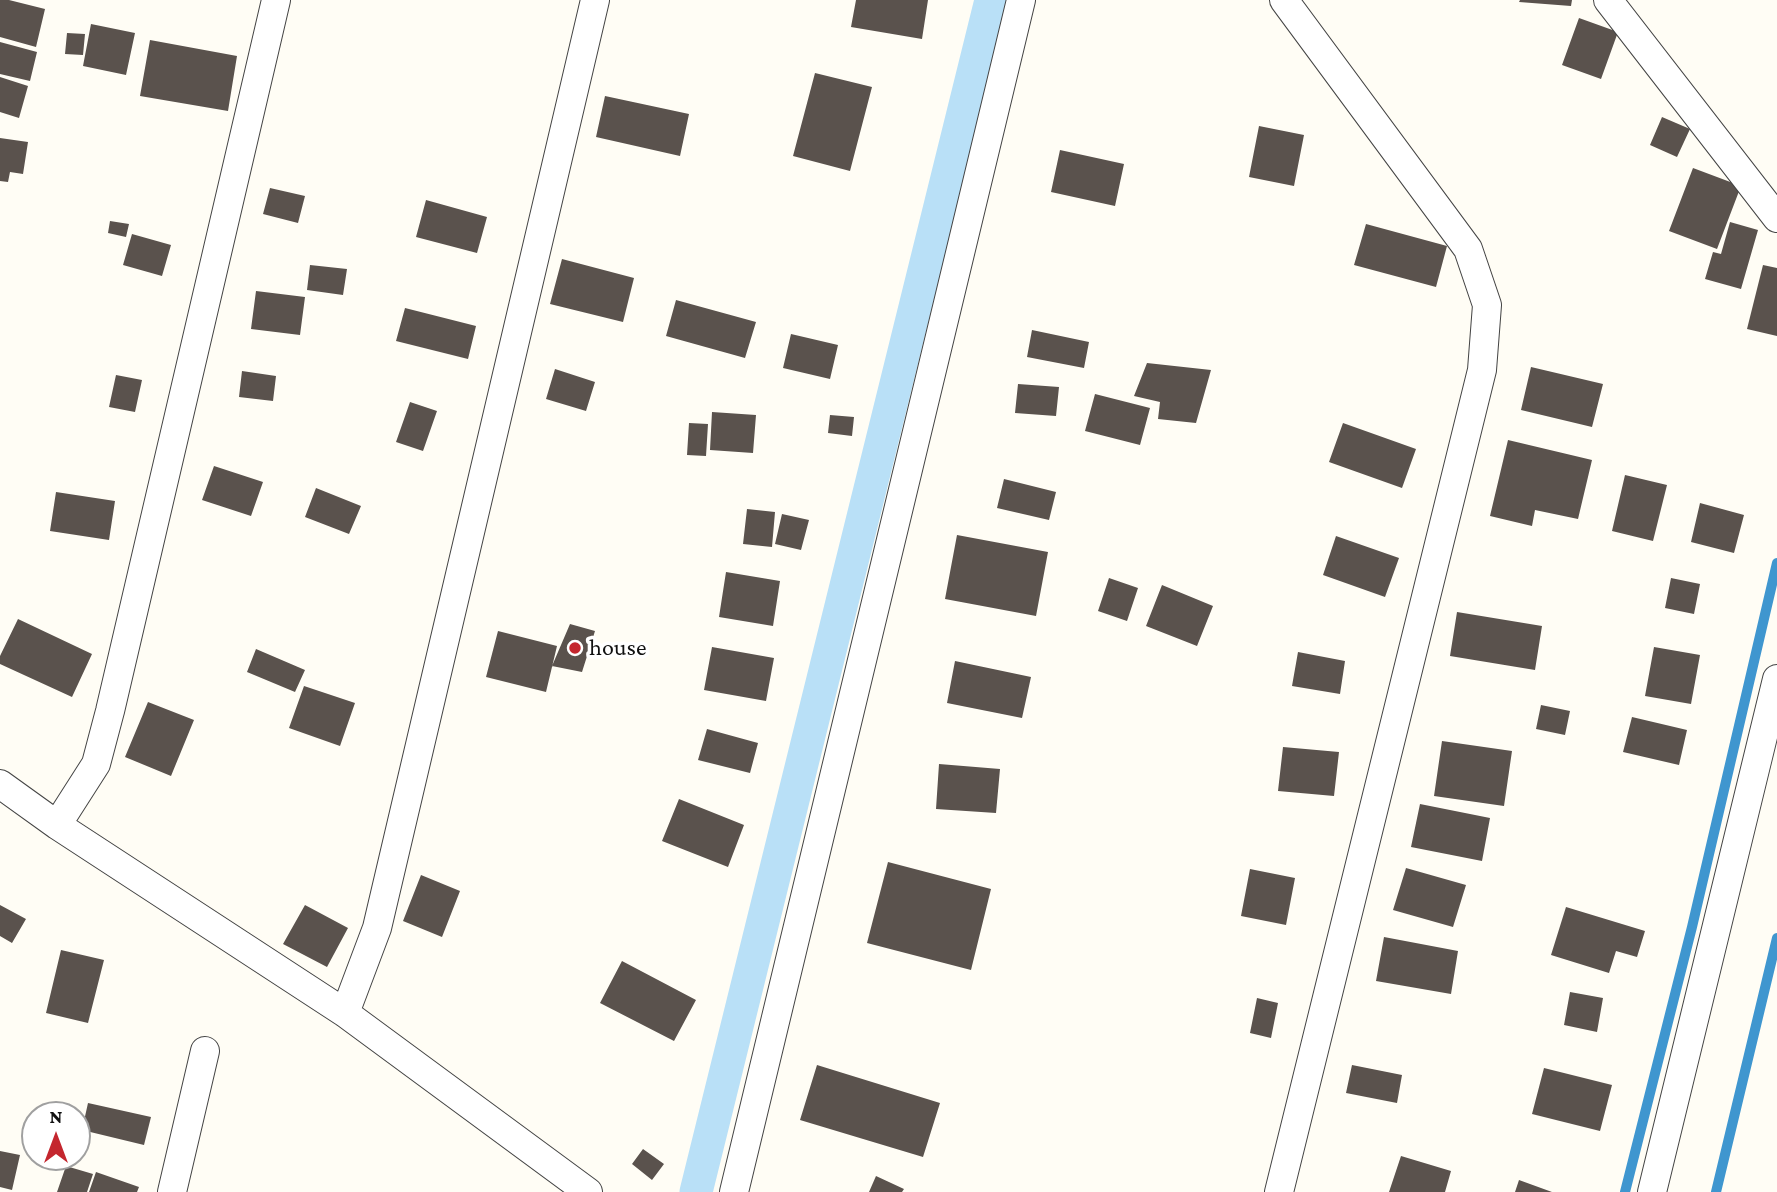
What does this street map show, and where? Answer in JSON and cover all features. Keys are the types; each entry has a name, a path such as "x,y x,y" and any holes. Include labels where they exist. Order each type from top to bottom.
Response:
{"street":[{"path":"57,825 96,764 276,0"},
{"path":"345,1013 377,928 595,0"},
{"path":"734,1192 1021,0"},
{"path":"1279,1192 1482,370 1487,305 1468,249 1284,0"},
{"path":"1608,0 1777,218"},
{"path":"1652,1192 1777,679"},
{"path":"0,784 57,825 345,1013 588,1192"},
{"path":"172,1192 205,1051"}],"building":[{"path":"0,0 45,9 36,47 0,37"},
{"path":"856,0 928,0 922,39 851,27"},
{"path":"1572,0 1571,6 1519,2"},
{"path":"1579,18 1618,32 1601,79 1562,65"},
{"path":"91,24 135,33 126,75 83,66"},
{"path":"67,33 85,34 83,55 65,54"},
{"path":"150,40 237,56 228,111 140,96"},
{"path":"0,42 37,52 30,81 0,74"},
{"path":"815,73 872,87 850,171 793,156"},
{"path":"0,77 28,86 19,118 0,112"},
{"path":"605,96 689,114 680,156 596,137"},
{"path":"1662,117 1690,129 1677,157 1650,145"},
{"path":"1259,126 1304,135 1294,186 1249,177"},
{"path":"0,138 28,142 23,174 10,172 8,182 0,181"},
{"path":"1060,150 1124,164 1115,206 1051,192"},
{"path":"1693,168 1741,186 1717,249 1669,231"},
{"path":"270,188 305,196 298,223 263,214"},
{"path":"426,200 487,217 477,253 416,237"},
{"path":"110,221 129,224 126,237 108,233"},
{"path":"1730,222 1758,230 1741,289 1705,279 1713,252 1721,254"},
{"path":"1366,224 1447,246 1436,287 1354,265"},
{"path":"132,234 171,245 162,276 123,265"},
{"path":"562,259 634,278 623,322 550,304"},
{"path":"310,265 347,269 343,295 307,290"},
{"path":"1763,265 1777,268 1777,336 1747,329"},
{"path":"256,291 305,297 300,335 251,329"},
{"path":"676,300 756,322 745,358 666,336"},
{"path":"405,308 476,326 468,359 396,341"},
{"path":"1032,330 1089,342 1084,368 1027,357"},
{"path":"791,334 838,345 830,379 783,368"},
{"path":"1147,363 1211,370 1196,423 1158,419 1160,402 1134,396"},
{"path":"1531,367 1603,384 1592,427 1521,410"},
{"path":"555,369 595,382 586,411 546,399"},
{"path":"242,371 276,376 273,401 239,397"},
{"path":"116,375 142,380 135,412 109,407"},
{"path":"1018,384 1059,387 1056,416 1015,413"},
{"path":"1095,394 1150,408 1140,445 1085,431"},
{"path":"410,402 437,411 423,451 396,442"},
{"path":"712,412 756,415 753,453 710,450"},
{"path":"830,415 854,417 852,436 828,433"},
{"path":"689,423 708,424 706,456 687,455"},
{"path":"1343,423 1416,449 1402,488 1329,462"},
{"path":"1508,440 1592,460 1578,519 1535,510 1532,526 1490,516"},
{"path":"214,466 263,482 251,516 202,500"},
{"path":"1625,475 1667,485 1653,541 1612,531"},
{"path":"1004,479 1056,492 1049,520 997,508"},
{"path":"316,488 361,506 349,534 305,517"},
{"path":"56,492 115,501 109,540 50,531"},
{"path":"1700,503 1744,515 1734,553 1691,542"},
{"path":"747,509 775,512 772,547 743,544"},
{"path":"782,514 809,520 801,550 775,544"},
{"path":"957,535 1048,552 1036,616 945,599"},
{"path":"1336,536 1399,558 1385,597 1323,575"},
{"path":"726,572 780,581 773,626 719,617"},
{"path":"1109,578 1138,588 1127,621 1098,611"},
{"path":"1671,578 1700,584 1694,614 1665,608"},
{"path":"1162,585 1213,606 1197,646 1146,626"},
{"path":"1457,612 1542,626 1535,670 1450,656"},
{"path":"18,619 92,654 72,697 0,664 0,656"},
{"name":"house","path":"570,624 595,631 582,672 552,666"},
{"path":"498,631 557,646 546,692 486,677"},
{"path":"712,647 774,658 766,701 704,690"},
{"path":"1654,647 1700,655 1691,704 1645,696"},
{"path":"256,649 305,670 295,692 247,672"},
{"path":"1298,652 1345,661 1340,694 1292,686"},
{"path":"955,661 1031,677 1022,718 947,703"},
{"path":"304,686 355,703 340,746 289,728"},
{"path":"148,702 194,720 171,776 125,757"},
{"path":"1541,705 1570,711 1565,735 1536,729"},
{"path":"1632,717 1687,730 1679,765 1623,752"},
{"path":"707,729 758,743 750,773 698,760"},
{"path":"1442,741 1512,751 1504,806 1434,796"},
{"path":"1283,747 1339,752 1334,796 1278,791"},
{"path":"939,764 1000,769 996,813 936,809"},
{"path":"679,799 744,825 728,867 662,841"},
{"path":"1420,804 1490,818 1482,861 1411,847"},
{"path":"888,862 991,889 971,970 867,943"},
{"path":"1406,868 1466,885 1453,927 1393,910"},
{"path":"1250,869 1295,878 1286,925 1241,916"},
{"path":"421,875 460,891 442,937 403,921"},
{"path":"0,905 26,919 12,943 0,936"},
{"path":"305,905 348,928 327,967 283,944"},
{"path":"1566,907 1645,931 1637,957 1616,951 1609,973 1551,955"},
{"path":"1384,937 1458,951 1451,994 1376,981"},
{"path":"61,950 104,960 88,1023 46,1013"},
{"path":"622,961 696,1000 674,1041 600,1003"},
{"path":"1570,992 1603,998 1597,1032 1564,1025"},
{"path":"1257,998 1278,1003 1271,1038 1250,1033"},
{"path":"817,1065 940,1103 923,1157 800,1120"},
{"path":"1352,1065 1402,1075 1397,1103 1346,1093"},
{"path":"1544,1068 1612,1085 1600,1131 1532,1114"},
{"path":"91,1104 151,1117 144,1145 91,1132"},
{"path":"643,1149 664,1164 652,1180 632,1164"},
{"path":"0,1151 20,1155 12,1190 0,1187"},
{"path":"1401,1156 1451,1171 1445,1192 1389,1192"},
{"path":"64,1171 93,1174 87,1192 57,1192"},
{"path":"96,1172 139,1187 137,1192 89,1192"},
{"path":"876,1176 904,1189 902,1192 869,1192"},
{"path":"1519,1180 1552,1192 1515,1192"}],"waterway":[{"path":"696,1192 991,0"},
{"path":"1625,1192 1692,927 1777,563"},
{"path":"1716,1192 1777,938"}],"place":[{"name":"house","path":"575,648"}]}
